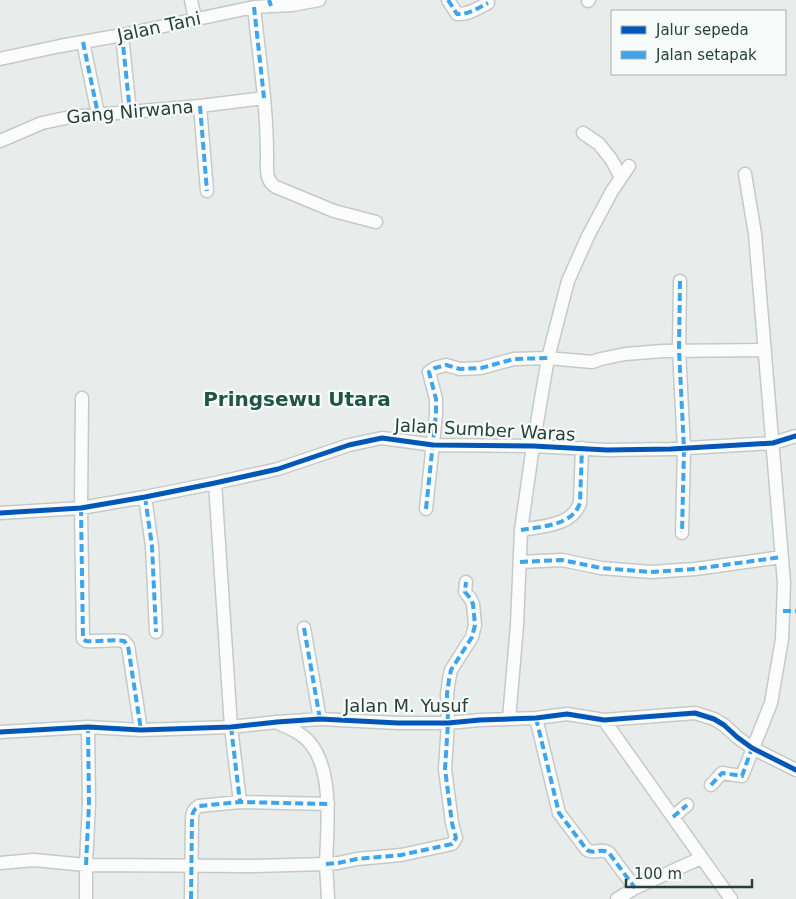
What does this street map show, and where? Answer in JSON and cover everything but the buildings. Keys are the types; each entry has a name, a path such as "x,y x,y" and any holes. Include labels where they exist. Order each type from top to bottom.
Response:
{"street":[{"path":"191,0 194,19"},
{"name":"Jalan Tani","path":"0,59 270,3 292,5 319,0"},
{"path":"448,0 457,14 465,14 488,3"},
{"path":"254,7 264,98 267,174 269,181 272,185 300,198 334,211 376,222"},
{"path":"122,35 130,112"},
{"path":"83,42 98,114"},
{"name":"Gang Nirwana","path":"0,141 42,123 70,116 200,106 264,98"},
{"path":"200,106 207,191"},
{"path":"583,133 599,144 621,177"},
{"path":"509,719 517,626 521,530 548,358 568,281 588,236 612,191 629,166"},
{"path":"711,785 722,773 742,776 771,703 782,639 784,583 782,556 755,234 745,174"},
{"path":"680,281 679,350 684,449 682,533"},
{"path":"426,509 436,414 436,399 429,372 435,368 446,364 460,369 482,368 514,358 548,358 592,362 625,354 679,350 765,350"},
{"path":"82,398 81,508 84,639 91,642 119,640 124,641 128,646 141,730"},
{"name":"Jalan Sumber Waras","path":"0,513 81,508 145,497 278,469 349,445 382,438 433,445 533,446 607,450 684,449 773,443 796,436"},
{"path":"521,530 565,521 578,510 580,503 582,448"},
{"path":"215,483 231,728 240,802"},
{"path":"145,497 152,546 156,632"},
{"path":"520,562 562,560 601,568 651,572 695,569 782,556"},
{"path":"0,863 34,860 86,865 326,864 401,855 452,844 456,838 452,823 446,769 448,694 451,670 472,637 475,625 473,604 465,592 466,582"},
{"path":"783,611 796,611"},
{"path":"304,628 320,719"},
{"name":"Jalan M. Yusuf","path":"0,732 88,727 141,730 231,728 320,719 448,723 536,718 567,714 604,720 695,713 714,719 752,748 796,770"},
{"path":"536,718 559,813 587,850 593,852 603,850 609,853 635,888"},
{"path":"604,720 731,899"},
{"path":"276,722 300,734 310,743 318,754 326,777 328,804 326,864 328,899"},
{"path":"86,899 89,804 88,727"},
{"path":"191,899 192,813 199,806 240,802 328,804"},
{"path":"673,817 687,805"},
{"path":"616,899 635,888 702,858"}],"marked path":[{"path":"269,0 271,6"},
{"path":"448,0 457,14 469,12 488,3"},
{"path":"254,7 264,98"},
{"path":"122,35 130,112"},
{"path":"83,42 98,114"},
{"path":"200,106 207,191"},
{"path":"680,281 679,350 684,449 682,533"},
{"path":"426,509 436,414 436,399 429,372 446,365 460,369 481,368 514,359 548,358"},
{"path":"521,530 556,524 564,521 576,511 580,503 582,448"},
{"path":"145,497 152,546 156,632"},
{"path":"81,508 83,639 86,641 124,641 128,646 141,730"},
{"path":"520,562 562,560 601,568 651,572 695,569 782,557"},
{"path":"326,864 401,855 452,844 456,838 452,823 445,769 448,723 447,694 451,670 472,637 475,625 473,604 465,592 466,582"},
{"path":"783,611 796,611"},
{"path":"304,628 320,719"},
{"path":"536,718 559,813 587,850 593,852 606,851 609,853 635,888"},
{"path":"86,865 89,803 88,727"},
{"path":"231,727 240,802"},
{"path":"711,785 722,773 742,776 752,748"},
{"path":"191,899 192,817 194,810 199,806 240,802 328,804"},
{"path":"673,817 687,805"}],"cycle path":[{"path":"0,513 81,508 145,497 278,469 349,445 382,438 433,445 533,446 607,450 671,449 773,443 796,436"},
{"path":"0,732 88,727 141,730 231,727 320,719 398,723 448,723 536,718 567,714 604,720 695,713 714,719 752,748 796,770"}],"district":[{"name":"Pringsewu Utara","path":"297,399"}]}
